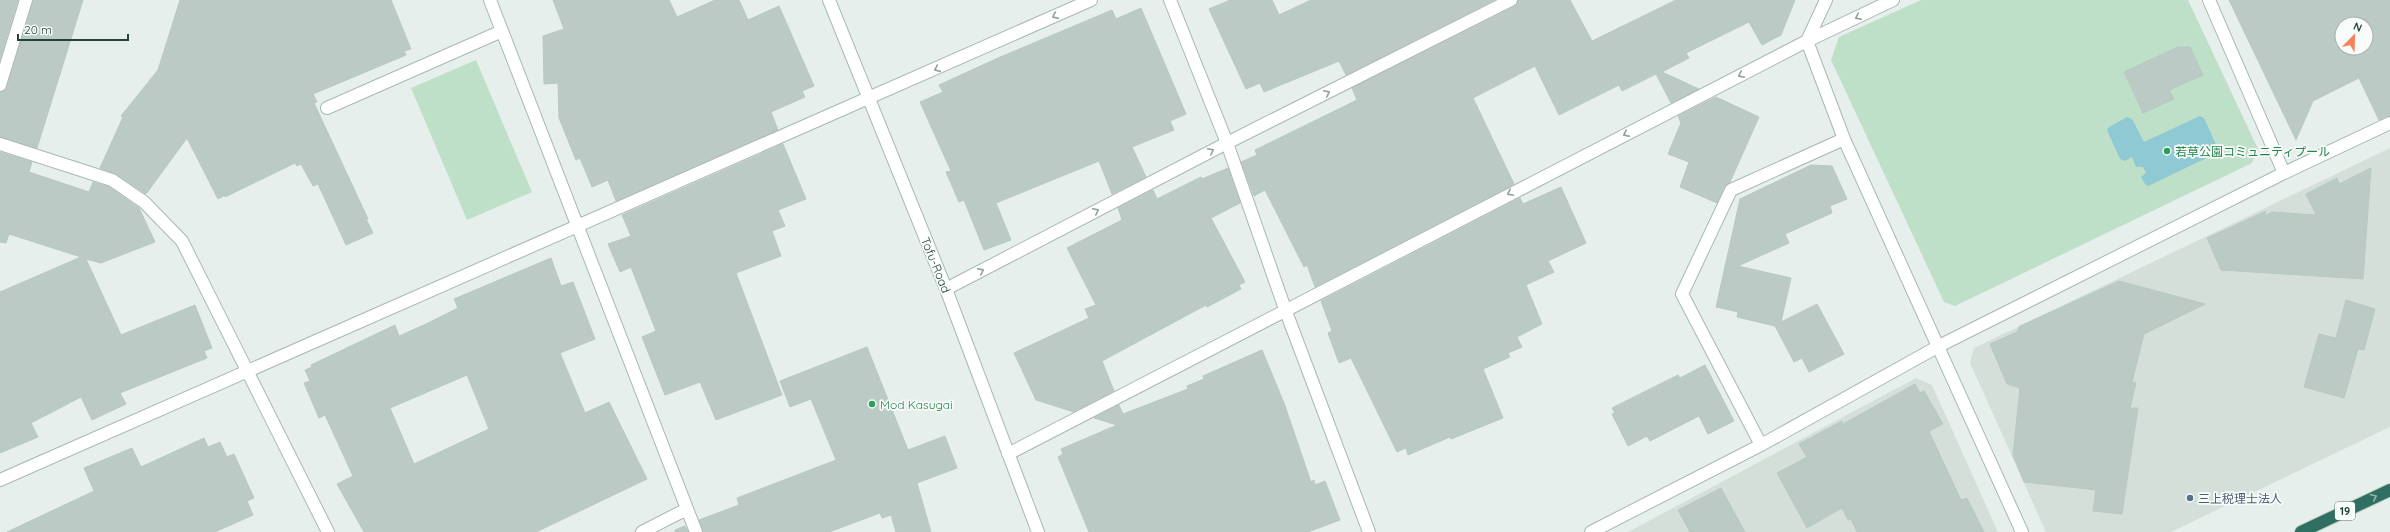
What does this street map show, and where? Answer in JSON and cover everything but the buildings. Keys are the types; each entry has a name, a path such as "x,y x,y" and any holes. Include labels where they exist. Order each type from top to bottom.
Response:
{"highway":[{"name":"19","path":"2301,532 2390,490"}],"street":[{"path":"0,85 26,0"},
{"path":"490,0 696,532"},
{"name":"Tofu-Road","path":"829,0 868,100 946,289 1038,532"},
{"path":"0,480 246,370 868,100 1091,0"},
{"path":"1170,0 1227,143 1285,309 1369,532"},
{"path":"946,289 1227,143 1511,0"},
{"path":"1826,0 1806,41 1844,139 2022,532"},
{"path":"1008,454 1285,309 1806,41 1893,0"},
{"path":"2209,0 2284,173"},
{"path":"326,108 502,31"},
{"path":"1591,532 1761,445 1939,346 2284,173 2390,123"},
{"path":"1761,445 1682,294 1731,190 1844,139"},
{"path":"0,144 112,180 144,202 182,241 328,532"},
{"path":"642,532 687,509"}],"shaded area":[{"path":"2390,148 2390,427 2171,532 2046,532 1970,363 1974,348"},
{"path":"1916,378 1932,385 1998,532 1628,532"}],"green space":[{"path":"1921,0 2188,0 2258,149 2252,163 1955,306 1944,302 1831,60 1839,37"},
{"path":"476,60 532,192 467,220 411,88"}],"water":[{"name":"若草公園コミュニティプール","path":"2200,116 2204,118 2218,149 2217,153 2148,186 2141,177 2146,173 2143,167 2136,167 2132,157 2125,161 2120,159 2107,130 2109,127 2127,117 2132,119 2144,142"}],"place":[{"name":"若草公園コミュニティプール","path":"2167,151"},
{"name":"Mod Kasugai","path":"872,404"},
{"name":"三上税理士法人","path":"2190,498"}]}
